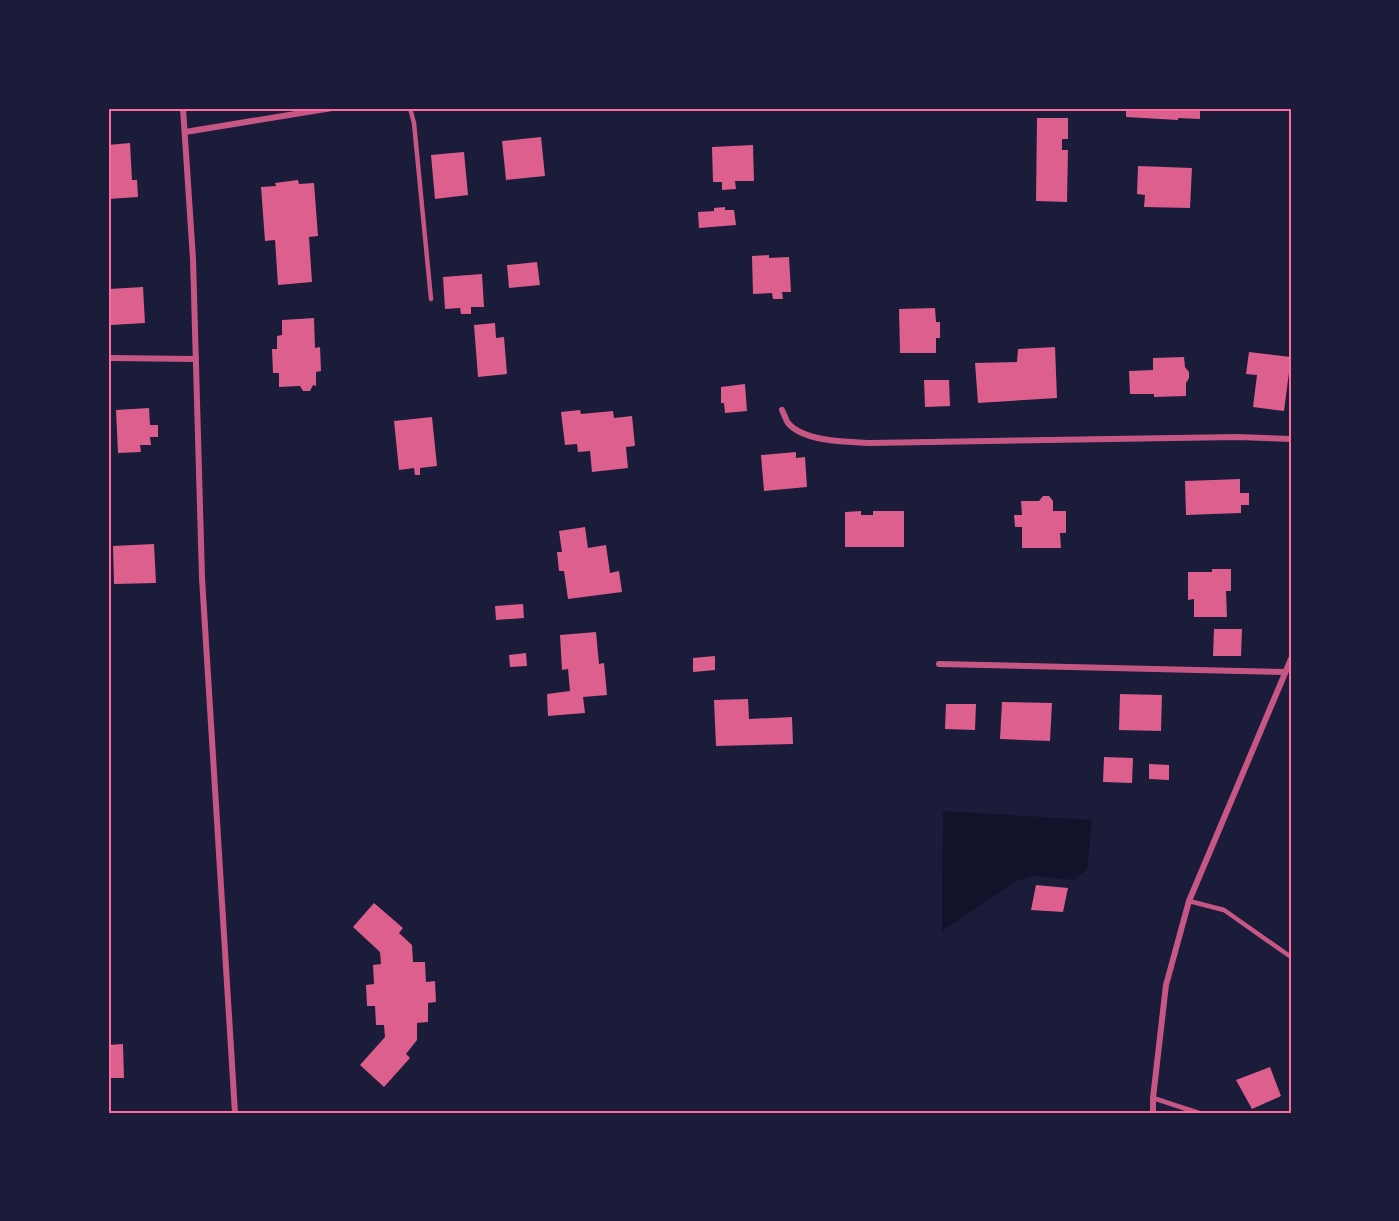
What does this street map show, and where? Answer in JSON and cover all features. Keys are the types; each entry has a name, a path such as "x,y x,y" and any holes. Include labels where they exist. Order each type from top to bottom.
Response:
{"street":[{"path":"183,108 196,359 202,578 234,1113"},
{"path":"185,132 332,108"},
{"path":"108,358 196,359"},
{"path":"782,410 789,424 804,433 828,440 870,443 1237,437 1291,439"},
{"path":"1153,1113 1166,985 1189,902 1291,659"},
{"path":"939,664 1285,672"}],"lane":[{"path":"410,108 414,123 431,298"},
{"path":"1189,902 1224,910 1291,957"},
{"path":"1153,1098 1199,1113"}],"shaded area":[{"path":"943,811 1092,820 1087,869 1074,880 1035,876 1016,881 942,931"}],"building":[{"path":"1126,108 1200,108 1200,119 1126,117"},
{"path":"1037,118 1068,118 1068,139 1062,139 1062,150 1068,150 1067,202 1036,201"},
{"path":"541,137 545,176 506,180 502,141"},
{"path":"130,143 132,180 137,180 138,197 108,199 108,145"},
{"path":"753,145 754,181 735,181 736,189 722,190 722,182 713,182 712,147"},
{"path":"464,152 468,195 435,199 431,155"},
{"path":"1138,166 1192,168 1190,208 1144,207 1145,195 1137,194"},
{"path":"298,180 299,184 314,183 318,236 309,237 312,282 278,285 275,240 265,241 261,187 276,186 275,183"},
{"path":"725,207 725,210 734,210 736,225 699,228 698,212 714,211 714,208"},
{"path":"769,255 769,258 789,257 791,292 782,292 783,299 773,299 772,293 753,294 752,256"},
{"path":"537,262 540,285 509,288 507,265"},
{"path":"482,274 484,307 471,307 471,314 461,314 460,308 445,309 443,277"},
{"path":"143,287 145,323 111,325 109,289"},
{"path":"935,308 936,322 940,322 940,338 936,338 936,353 900,353 899,309"},
{"path":"314,318 315,348 320,347 321,371 316,372 316,386 313,385 310,391 303,391 300,386 279,387 279,373 273,373 272,349 277,349 277,336 282,335 282,320"},
{"path":"495,323 496,338 504,337 507,374 478,377 474,325"},
{"path":"1055,347 1057,398 978,403 975,363 1017,362 1018,349"},
{"path":"1249,352 1291,357 1284,411 1253,407 1257,375 1246,374"},
{"path":"1184,357 1185,367 1189,372 1186,396 1154,397 1154,394 1130,394 1129,371 1153,370 1153,358"},
{"path":"924,380 949,380 950,406 925,407"},
{"path":"745,384 747,411 725,413 724,403 721,403 721,387"},
{"path":"149,408 150,425 158,425 158,437 150,437 151,445 140,445 141,452 118,453 116,410"},
{"path":"580,410 581,414 613,411 614,418 632,416 635,446 626,447 628,468 592,472 590,451 578,452 577,444 565,445 561,412"},
{"path":"432,417 437,466 420,468 420,475 415,475 414,468 399,470 394,421"},
{"path":"796,452 796,458 805,457 807,487 764,491 761,455"},
{"path":"1240,479 1240,493 1249,493 1249,505 1241,505 1241,513 1186,515 1185,481"},
{"path":"1043,496 1049,496 1053,501 1053,511 1066,511 1066,533 1060,533 1061,548 1022,548 1022,527 1015,527 1014,515 1022,515 1021,501 1039,501"},
{"path":"861,511 861,515 873,515 873,511 904,511 904,547 845,547 845,512"},
{"path":"585,527 588,548 606,545 610,573 619,571 622,592 568,599 564,571 559,571 557,552 562,552 559,531"},
{"path":"154,544 156,583 114,584 113,546"},
{"path":"1212,569 1231,569 1231,591 1226,591 1227,617 1194,617 1194,599 1188,600 1188,572 1212,572"},
{"path":"523,604 524,618 496,620 495,606"},
{"path":"1214,629 1242,629 1241,656 1213,656"},
{"path":"596,632 599,664 604,663 607,695 583,697 585,713 548,716 547,694 570,691 568,669 562,670 560,635"},
{"path":"526,653 527,666 510,667 509,655"},
{"path":"715,656 715,670 693,672 693,658"},
{"path":"1120,694 1162,695 1161,731 1119,730"},
{"path":"748,699 749,719 792,717 793,744 716,746 714,700"},
{"path":"1002,702 1052,703 1050,741 1000,739"},
{"path":"946,704 976,704 975,730 945,729"},
{"path":"1104,757 1133,758 1132,783 1103,782"},
{"path":"1149,764 1169,765 1169,780 1149,779"},
{"path":"1036,885 1068,888 1063,912 1031,910"},
{"path":"374,903 403,928 399,933 412,945 413,962 425,962 426,982 435,981 436,1002 428,1003 428,1022 417,1023 417,1040 406,1054 410,1058 384,1087 360,1065 385,1037 384,1025 376,1025 375,1006 367,1006 366,985 374,984 373,965 381,964 380,952 353,927"},
{"path":"123,1044 124,1078 108,1078 108,1045"},
{"path":"1270,1067 1281,1096 1252,1109 1236,1080"}]}
